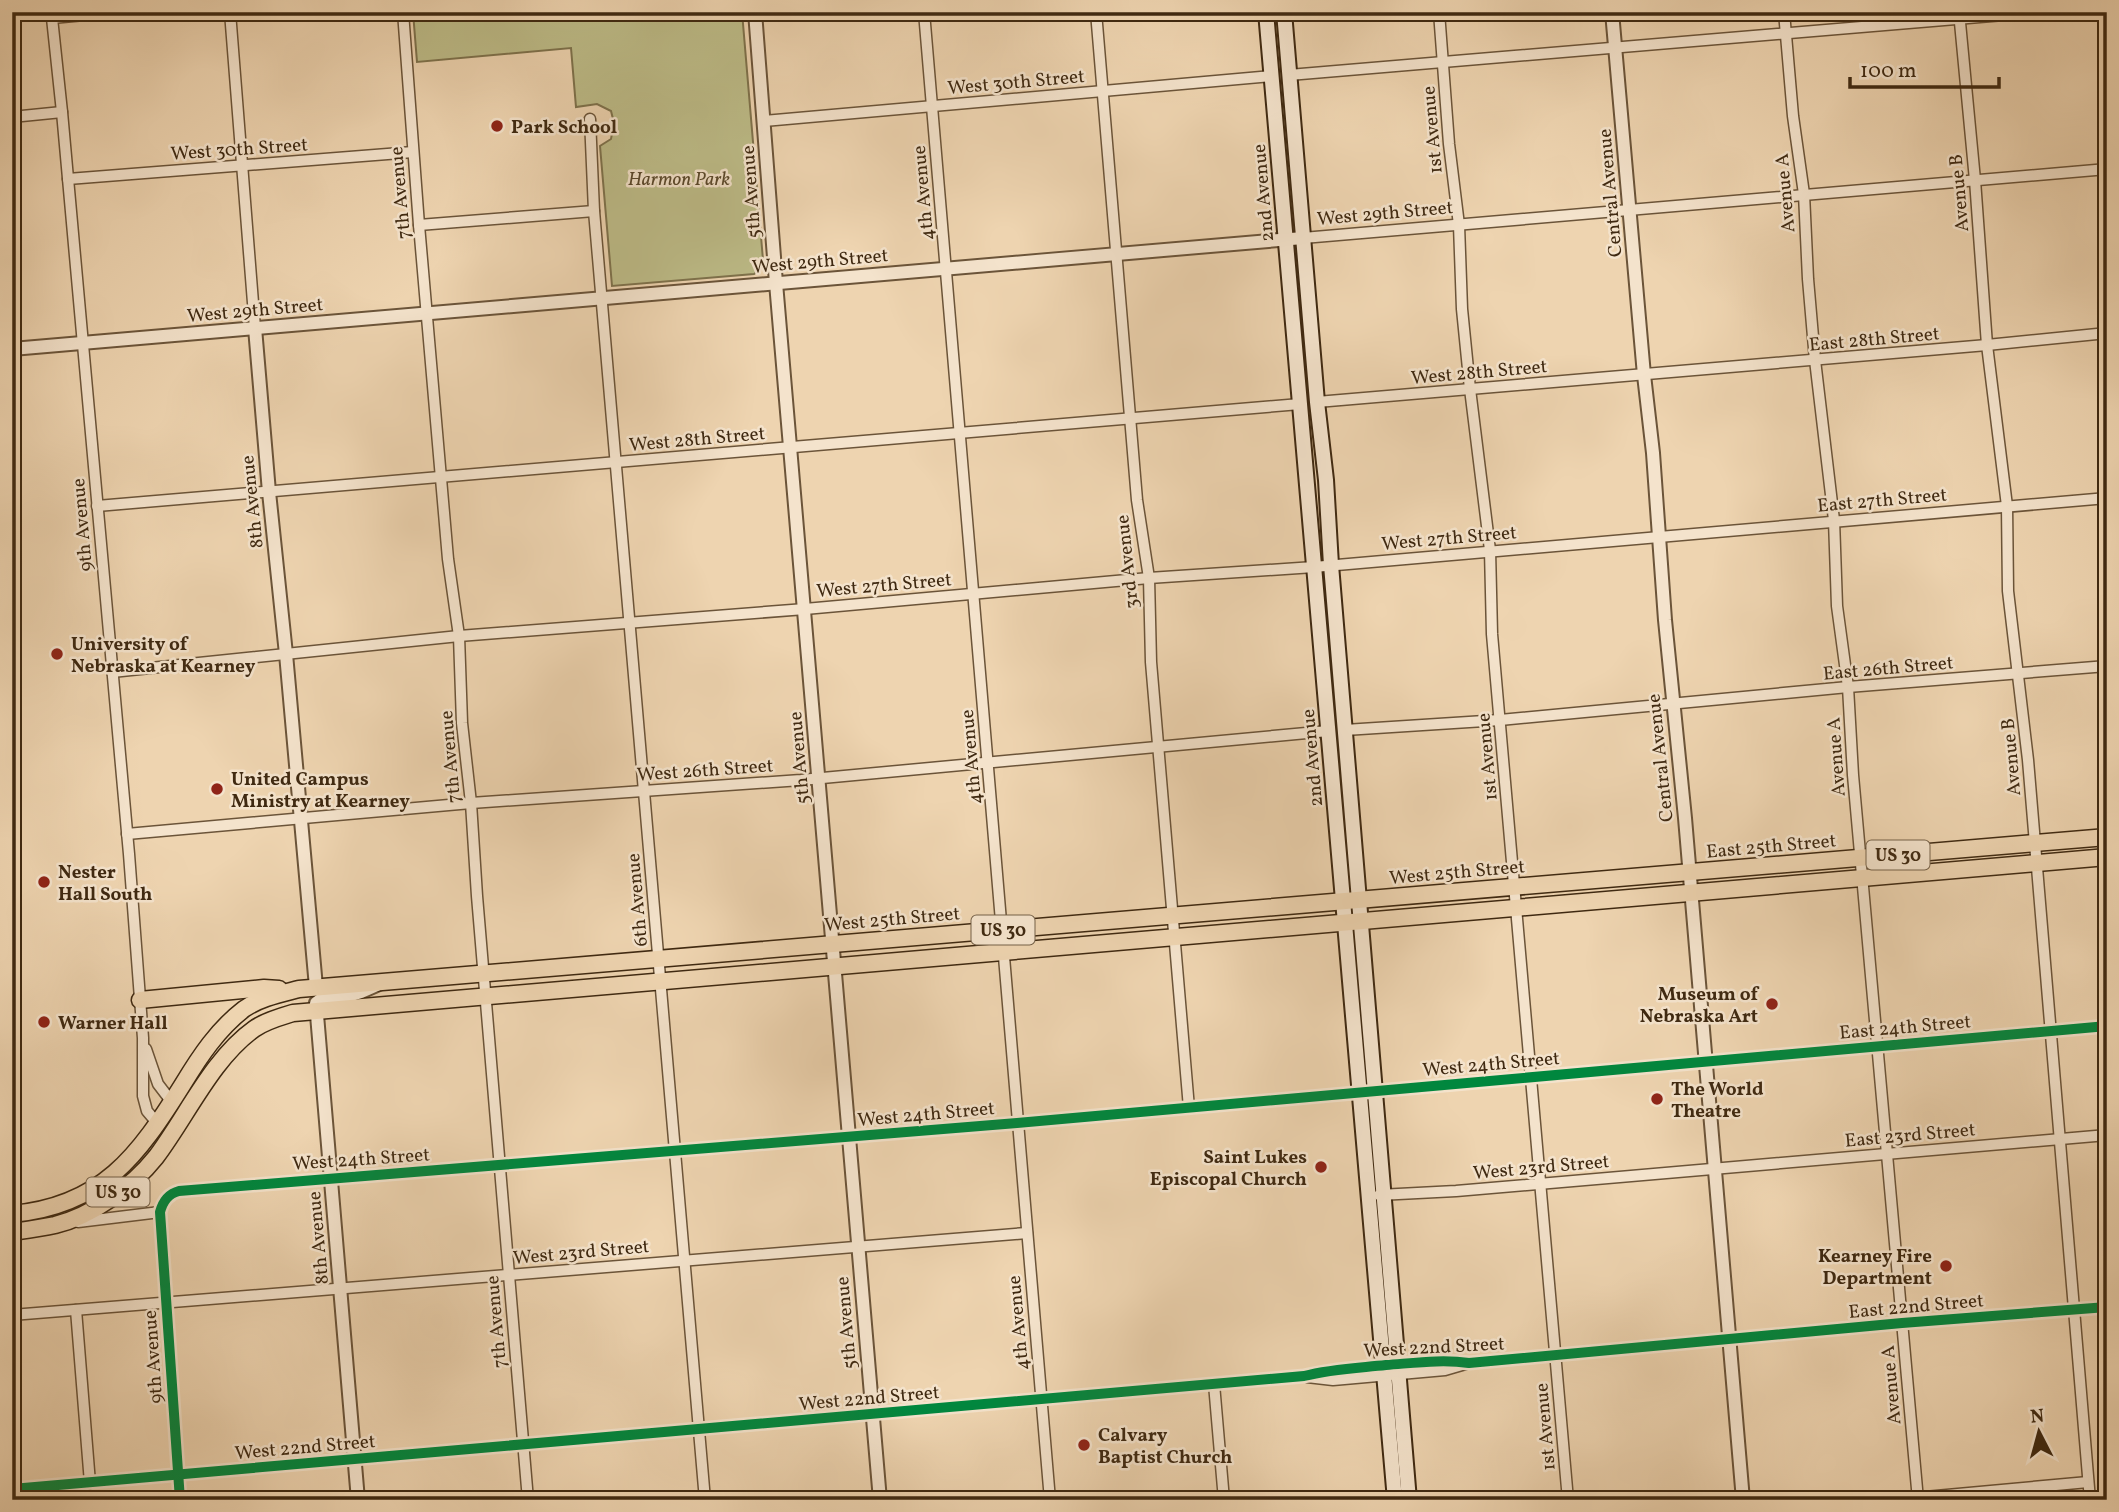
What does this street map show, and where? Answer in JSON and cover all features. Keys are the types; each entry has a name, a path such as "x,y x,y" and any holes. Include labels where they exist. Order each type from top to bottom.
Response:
{"main road":[{"name":"2nd Avenue","path":"1266,12 1342,901 1352,921 1375,1091 1384,1194 1395,1500"},
{"name":"2nd Avenue","path":"1284,12 1326,480 1359,900 1352,921 1359,1092 1368,1196 1409,1500"},
{"name":"East 25th Street","path":"1690,873 2107,837"},
{"name":"East 25th Street","path":"1692,892 2107,857"},
{"name":"West 25th Street","path":"172,1101 199,1058 223,1027 246,1008 267,997 299,989 1690,873"},
{"name":"US 30","path":"12,1232 57,1225 87,1212 125,1187 157,1156 235,1044 256,1028 275,1018 293,1013 1692,892"},
{"path":"140,1000 264,988 299,989"},
{"path":"168,1138 175,1119 172,1101"},
{"name":"US 30","path":"12,1214 56,1207 89,1192 126,1161 158,1124 172,1101"}],"street":[{"path":"48,15 117,12"},
{"name":"8th Avenue","path":"230,12 269,492 316,987"},
{"name":"7th Avenue","path":"403,12 448,559 459,636 462,723 471,803 528,1500"},
{"name":"5th Avenue","path":"755,12 880,1500"},
{"name":"4th Avenue","path":"924,12 1050,1500"},
{"name":"3rd Avenue","path":"1096,12 1137,500 1149,578 1151,662 1189,1108"},
{"name":"1st Avenue","path":"1439,12 1449,144 1459,225 1462,309 1490,551 1492,634 1568,1500"},
{"name":"Central Avenue","path":"1612,12 1660,537 1672,703 1692,892 1743,1500"},
{"name":"Avenue A","path":"1784,12 1793,116 1804,194 1815,360 1835,520 1837,606 1848,687 1860,858 1918,1499"},
{"path":"1289,75 1786,33 1959,15 2039,12"},
{"name":"9th Avenue","path":"48,15 62,112 127,834 143,1038 142,1096 147,1111 158,1124"},
{"name":"Avenue B","path":"1959,15 1987,345 2007,506 2008,591 2020,674 2090,1500"},
{"name":"West 30th Street","path":"764,121 1272,76"},
{"path":"12,117 62,112"},
{"name":"6th Avenue","path":"590,119 594,211 705,1500"},
{"name":"West 30th Street","path":"68,179 413,152"},
{"name":"West 29th Street","path":"12,349 2107,169"},
{"path":"419,225 594,211"},
{"name":"East 28th Street","path":"1644,375 2107,333"},
{"name":"West 28th Street","path":"1317,402 1644,375"},
{"name":"West 28th Street","path":"97,506 1300,404"},
{"name":"East 27th Street","path":"1660,537 2107,498"},
{"name":"West 27th Street","path":"112,672 459,636 1660,537"},
{"name":"East 26th Street","path":"1672,703 2107,667"},
{"path":"1345,730 1500,720 1672,703"},
{"name":"West 26th Street","path":"127,834 471,803 819,778 1328,731"},
{"path":"317,1011 316,1003 320,1000 362,992 383,982"},
{"name":"8th Avenue","path":"317,1011 358,1500"},
{"name":"East 24th Street","path":"1706,1061 2107,1026"},
{"name":"9th Avenue","path":"143,1038 158,1084 172,1101"},
{"name":"West 24th Street","path":"160,1212 166,1199 179,1191 1017,1124 1706,1061"},
{"name":"East 23rd Street","path":"1716,1168 2107,1135"},
{"name":"West 23rd Street","path":"1368,1196 1716,1168"},
{"path":"57,1225 160,1212"},
{"name":"9th Avenue","path":"160,1212 180,1500"},
{"name":"West 23rd Street","path":"12,1315 1027,1233"},
{"name":"East 22nd Street","path":"1729,1339 2107,1307"},
{"path":"76,1310 90,1483"},
{"name":"West 22nd Street","path":"12,1489 1304,1376 1328,1370 1455,1369 1469,1363 1729,1339"},
{"path":"1214,1384 1224,1500"},
{"path":"1892,1500 2088,1482"}],"green space":[{"name":"Harmon Park","path":"413,12 742,12 763,260 761,269 754,274 612,286 600,146 611,139 614,123 611,111 597,104 576,107 571,48 417,62"}],"cycle path":[{"path":"180,1500 160,1212 167,1198 179,1191 1017,1123 2107,1026"},
{"path":"12,1489 1304,1376 1386,1365 1438,1361 1469,1363 2107,1307"}],"place":[{"name":"Park School","path":"497,126"},
{"name":"University of Nebraska at Kearney","path":"57,654"},
{"name":"United Campus Ministry at Kearney","path":"217,789"},
{"name":"Nester Hall South","path":"44,882"},
{"name":"Museum of Nebraska Art","path":"1772,1004"},
{"name":"Warner Hall","path":"44,1022"},
{"name":"The World Theatre","path":"1657,1099"},
{"name":"Saint Lukes Episcopal Church","path":"1321,1167"},
{"name":"Kearney Fire Department","path":"1946,1266"},
{"name":"Calvary Baptist Church","path":"1084,1445"}]}
